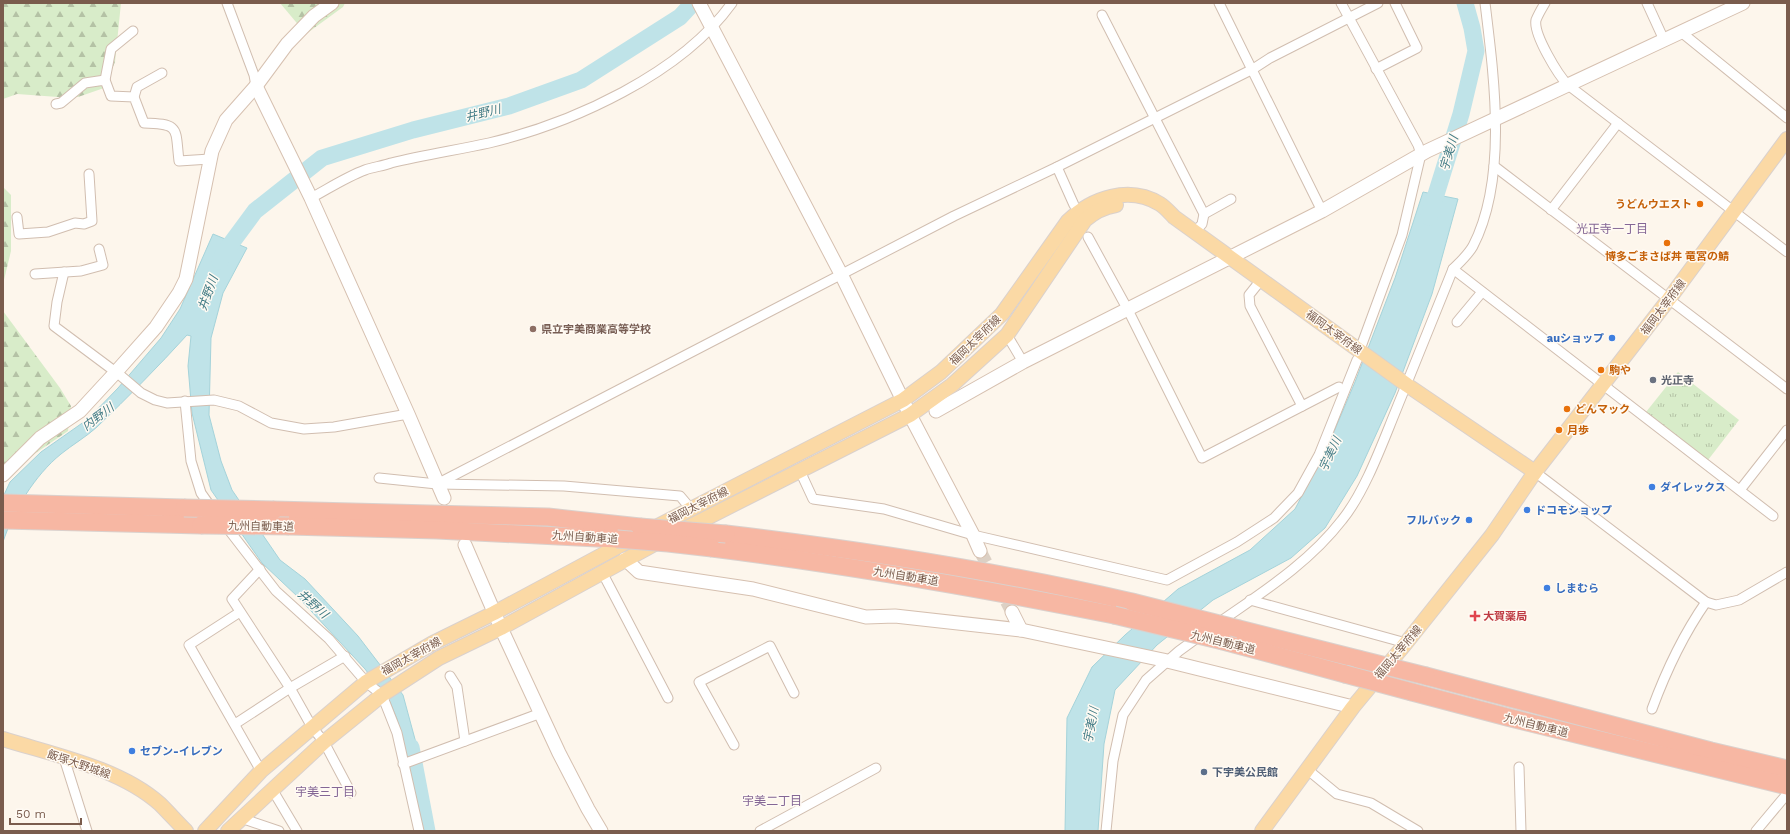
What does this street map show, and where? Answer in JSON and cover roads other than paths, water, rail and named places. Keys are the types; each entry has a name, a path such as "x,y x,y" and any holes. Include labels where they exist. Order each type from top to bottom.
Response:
{"highway":[{"name":"九州自動車道","path":"3,504 548,517 640,527 726,534 900,557 1022,579 1132,602 1426,676 1463,687 1711,751 1787,768"},
{"name":"九州自動車道","path":"3,520 452,530 668,543 897,574 1019,595 1114,615 1223,641 1506,717 1787,786"}],"main road":[{"name":"福岡太宰府線","path":"1262,831 1353,707 1406,644 1492,534 1535,472 1669,299 1787,139"},
{"name":"福岡太宰府線","path":"205,831 261,771 366,682 433,643 572,572 604,553 903,400 941,372 1002,314 1068,221 1089,204 1109,197 1127,195 1144,197 1161,204 1174,217 1359,352 1535,472"},
{"name":"福岡太宰府線","path":"228,831 240,818 324,742 382,695 439,658 501,628 625,559 910,415 952,385 1007,336 1032,302 1078,229 1093,213 1109,206 1143,205 1174,217"},
{"name":"飯塚大野城線","path":"3,739 102,769 137,788 160,804 186,831"}],"street":[{"path":"227,3 254,75 256,86 310,197 408,414 444,498"},
{"path":"3,475 40,438 80,411 118,374 156,327 179,293 186,278 212,151 226,120 256,86 287,44 314,16 332,3"},
{"path":"699,3 841,274 910,415 980,551"},
{"path":"310,197 364,170 490,142 550,124 593,106 624,91 666,66 732,3"},
{"path":"1219,3 1322,211"},
{"path":"1341,3 1418,146 1424,152"},
{"path":"437,484 954,216 1253,69 1270,58 1378,3"},
{"path":"1376,69 1417,48 1395,3"},
{"path":"1106,831 1113,761 1123,715 1146,680 1166,660 1291,572 1314,551 1343,519 1355,501 1381,448 1453,269 1473,247 1484,218 1494,166 1490,121 1485,3"},
{"path":"1545,3 1536,20 1536,29 1560,77 1568,85 1734,210 1787,252"},
{"path":"1647,3 1664,40"},
{"path":"936,411 1023,362 1322,211 1424,152 1743,3"},
{"path":"1102,15 1204,214 1202,224 1195,232"},
{"path":"133,31 111,49 105,80 111,96 134,97"},
{"path":"1681,32 1787,118"},
{"path":"162,73 137,87 134,97 144,123 166,123 171,126 175,132 179,161 210,159"},
{"path":"56,104 61,103 85,83 105,80"},
{"path":"1550,210 1618,123"},
{"path":"800,471 813,499 884,509 973,535 1168,580 1237,542 1274,518 1298,493 1319,455 1359,352 1402,235 1424,152"},
{"path":"1494,166 1787,389"},
{"path":"1056,167 1074,205"},
{"path":"17,218 19,234 48,232 75,223 84,224 92,221 89,174"},
{"path":"1204,214 1231,200"},
{"path":"1088,237 1128,310 1202,458 1339,387"},
{"path":"35,274 81,271 103,265 99,249"},
{"path":"1453,269 1603,386 1774,516"},
{"path":"64,272 57,302 54,326 141,393 155,400 168,403 214,400 239,406 271,423 304,429 334,427 408,414"},
{"path":"1261,280 1249,295 1250,306 1302,406"},
{"path":"1458,322 1482,292"},
{"path":"1007,336 1023,362"},
{"path":"185,401 191,461 201,494 276,591 303,614 345,656 366,682 382,695 397,733 419,831"},
{"path":"1740,490 1787,430"},
{"path":"1535,472 1706,602 1716,605 1739,600 1787,572"},
{"path":"379,478 437,484 564,486 680,496 691,509"},
{"path":"465,545 501,628 584,802 601,831"},
{"path":"625,559 639,572 753,589 866,617 896,616 1021,630 1166,660 1353,707"},
{"path":"260,569 232,599 290,688 312,727 324,742 351,793"},
{"path":"602,572 668,698"},
{"path":"1250,600 1406,644"},
{"path":"1652,709 1665,676 1688,630 1706,602"},
{"path":"240,612 188,645 261,771"},
{"path":"1012,612 1021,630"},
{"path":"734,745 699,682 770,646 794,693"},
{"path":"234,724 290,688 345,656"},
{"path":"450,676 457,687 465,741"},
{"path":"405,764 542,713"},
{"path":"64,758 87,831"},
{"path":"1519,767 1521,831"},
{"path":"760,831 876,768"},
{"path":"1308,770 1337,794 1371,803 1418,831"},
{"path":"272,789 297,831"},
{"path":"1756,831 1787,794"},
{"path":"240,818 279,831"}],"water":[{"path":"1423,192 1458,199 1432,294 1395,393 1357,476 1325,528 1291,558 1213,600 1157,645 1115,690 1104,744 1098,831 1065,831 1067,718 1092,667 1125,635 1178,589 1250,550 1295,509 1328,446 1355,382 1395,278"},
{"name":"内野川","path":"213,234 247,248 223,293 211,338 209,415 221,461 232,490 280,560 305,579 358,636 403,695 422,765 410,774 397,719 390,702 365,669 298,597 262,563 211,490 192,413 188,366 191,336 187,335 143,382 97,427 61,454 42,472 19,506 7,530 3,542 3,497 10,482 41,452 88,419 118,388 161,338 180,309"}],"waterway":[{"name":"井野川","path":"220,261 224,253 255,211 322,158 413,130 509,106 581,80 680,17 693,3"},
{"name":"宇美川","path":"1429,217 1461,114 1476,51 1472,28 1465,3"},
{"name":"井野川","path":"411,747 427,831"}],"tunnel":[{"path":"980,551 1012,612"}],"place":[{"name":"うどんウエスト","path":"1700,204"},
{"name":"博多ごまさば丼 竜宮の鯖","path":"1667,243"},
{"name":"県立宇美商業高等学校","path":"533,329"},
{"name":"auショップ","path":"1612,338"},
{"name":"駒や","path":"1601,370"},
{"name":"光正寺","path":"1653,380"},
{"name":"どんマック","path":"1567,409"},
{"name":"月歩","path":"1559,430"},
{"name":"ダイレックス","path":"1652,487"},
{"name":"ドコモショップ","path":"1527,510"},
{"name":"フルバック","path":"1469,520"},
{"name":"しまむら","path":"1547,588"},
{"name":"大賀薬局","path":"1475,616"},
{"name":"セブン-イレブン","path":"132,751"},
{"name":"下宇美公民館","path":"1204,772"}],"district":[{"name":"光正寺一丁目","path":"1612,229"},
{"name":"宇美三丁目","path":"325,792"},
{"name":"宇美二丁目","path":"772,801"}]}
